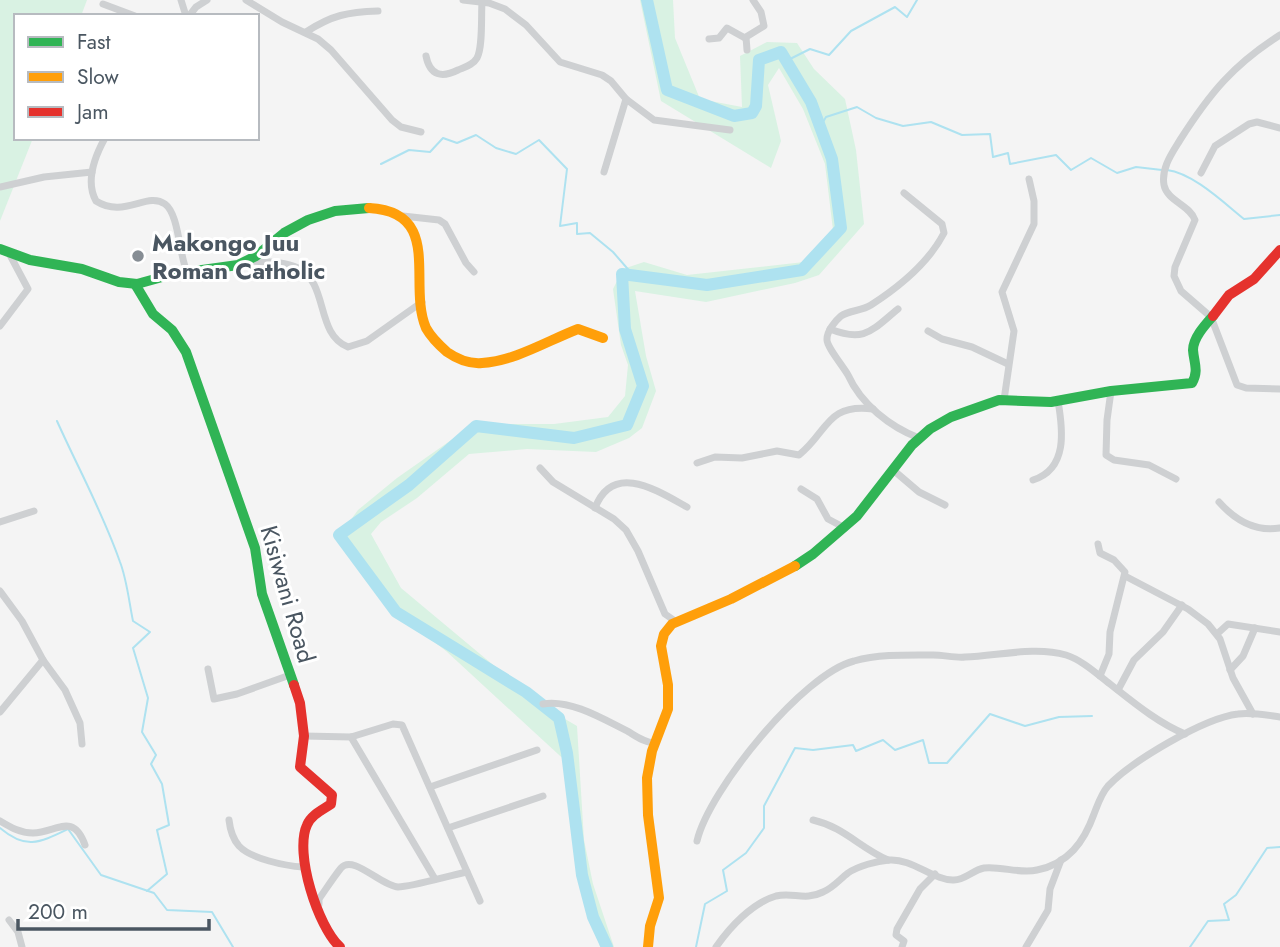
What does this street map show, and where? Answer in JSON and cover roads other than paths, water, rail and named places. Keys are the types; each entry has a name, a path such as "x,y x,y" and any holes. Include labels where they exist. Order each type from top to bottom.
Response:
{"street":[{"path":"198,3 207,0"},
{"path":"246,0 282,22 306,32 331,50 392,120 401,127 421,132"},
{"path":"463,0 505,9 526,25 560,62 601,75 611,81 626,99 654,120 730,130"},
{"path":"745,38 764,26 761,12 752,0"},
{"path":"426,56 432,71 443,76 474,62 479,52 482,2"},
{"path":"103,4 130,14"},
{"path":"306,32 332,16 378,11"},
{"path":"709,39 719,38 727,28 745,38"},
{"path":"1280,35 1230,73 1210,95 1166,166 1164,188 1190,211 1195,220 1175,267 1176,283 1191,302 1211,317 1237,385 1246,388 1280,389"},
{"path":"745,38 747,50"},
{"path":"604,172 626,99"},
{"path":"1201,173 1215,145 1249,124 1257,122 1280,128"},
{"path":"104,140 93,163 93,196 96,201 105,207 124,208 146,201 164,204 174,220 187,272"},
{"path":"0,187 44,177 92,172"},
{"path":"1004,400 1014,331 1002,292 1034,224 1034,201 1029,179"},
{"path":"904,193 942,224 944,233 939,243 920,265 878,300 866,308 843,315 830,329 827,345 840,360 858,394 874,409 919,438"},
{"path":"248,261 283,234 323,214 373,209 439,220 474,272"},
{"path":"403,216 414,231 425,323 437,345 468,362 485,363 528,350 578,329 603,338"},
{"path":"648,947 650,926 659,898 646,790 649,759 667,709 668,685 662,640 675,621 731,599 791,568 845,528 919,438 951,417 1004,400 1058,401 1111,391 1192,383 1197,374 1193,346 1211,317 1229,295 1254,279 1280,250"},
{"path":"5,252 29,261 84,269 135,284 248,261 295,266 305,272 312,281 334,338 348,347 367,341 422,302"},
{"path":"0,327 28,289 5,252"},
{"name":"Kisiwani Road","path":"135,284 153,314 172,330 190,362 255,548 261,594 300,703 304,736 300,767 328,790 332,800 329,806 307,824 302,853 303,867 318,912 328,936 340,947"},
{"path":"830,329 852,336 866,335 898,309"},
{"path":"928,331 942,339 972,347 1008,363"},
{"path":"1111,391 1106,455 1114,460 1149,465 1176,480"},
{"path":"1033,480 1052,468 1058,458 1063,431 1058,401"},
{"path":"697,463 715,457 742,458 777,451 799,455 817,434 843,411 851,408 874,409"},
{"path":"540,468 553,482 620,524 632,537 665,614 675,621"},
{"path":"892,469 919,492 944,505"},
{"path":"595,508 606,490 630,482 654,488 687,507"},
{"path":"800,489 817,499 825,516 845,528"},
{"path":"1219,502 1232,514 1261,529 1280,528"},
{"path":"0,522 34,511"},
{"path":"1098,544 1098,551 1120,565 1125,576 1182,605 1217,634 1230,670 1253,714"},
{"path":"1100,676 1109,654 1112,625 1125,576"},
{"path":"0,591 65,690 80,723 82,744"},
{"path":"1118,690 1134,660 1163,632 1182,605"},
{"path":"1217,634 1228,624 1280,632"},
{"path":"1230,670 1247,650 1255,628"},
{"path":"697,841 711,808 761,735 820,678 853,661 901,656 965,657 1010,652 1065,655 1100,676 1167,725 1185,734"},
{"path":"0,712 43,660"},
{"path":"208,669 214,699 237,694 290,675"},
{"path":"543,704 556,703 577,709 607,721 642,741 654,743"},
{"path":"813,820 847,833 873,853 888,860 919,866 956,880 982,868 1035,871 1071,855 1082,843 1100,798 1108,786 1145,758 1216,719 1237,714 1280,717"},
{"path":"304,736 351,737 393,724 402,725 480,901"},
{"path":"351,737 435,878"},
{"path":"430,787 537,750"},
{"path":"448,828 543,796"},
{"path":"229,820 231,831 241,848 280,864 303,867"},
{"path":"0,821 19,831 32,833 72,826 80,833 85,845"},
{"path":"716,947 734,924 765,902 777,896 816,896 850,871 888,860"},
{"path":"1026,947 1048,910 1051,889 1062,860"},
{"path":"318,912 319,899 342,866 349,864 358,865 381,882 398,887 467,872"},
{"path":"902,947 904,942 896,935 897,929 920,888 935,874"},
{"path":"9,920 18,932 22,947"}],"waterway":[{"path":"607,947 593,917 582,875 567,753 559,718 526,692 396,612 339,535 409,485 476,426 574,438 627,425 643,386 625,329 622,274 707,285 802,270 841,228 832,159 811,102 781,52 759,60 756,106 752,113 734,116 667,90 647,0"},
{"path":"786,61 810,49 829,55 851,31 895,7 907,17 917,0"},
{"path":"820,127 826,117 857,107 876,118 903,126 931,122 962,135 990,134 993,157 1008,153 1010,164 1056,155 1071,170 1091,158 1117,173 1136,167 1162,170"},
{"path":"381,164 409,150 430,152 443,138 457,143 476,135 496,148 516,154 539,140 567,169 560,226 577,223 577,234 590,233 613,252 633,275"},
{"path":"1167,170 1198,183 1244,219 1280,215"},
{"path":"57,421 113,544 124,576 133,621 150,632 133,648 148,698 142,732 156,755 151,764 162,784 169,825 157,830 167,874 147,891"},
{"path":"696,947 705,904 727,891 723,870 746,853 764,828 764,806 795,748 813,750 853,745 856,751 883,740 895,750 923,740 929,763 947,763 990,714 1025,726 1059,717 1092,716"},
{"path":"0,828 25,842 41,841 68,829 101,875 154,893 167,910 212,912 233,947"},
{"path":"1190,947 1208,921 1229,920 1224,904 1236,895 1267,848 1280,847"}],"place":[{"name":"Makongo Juu Roman Catholic","path":"138,256"}]}
